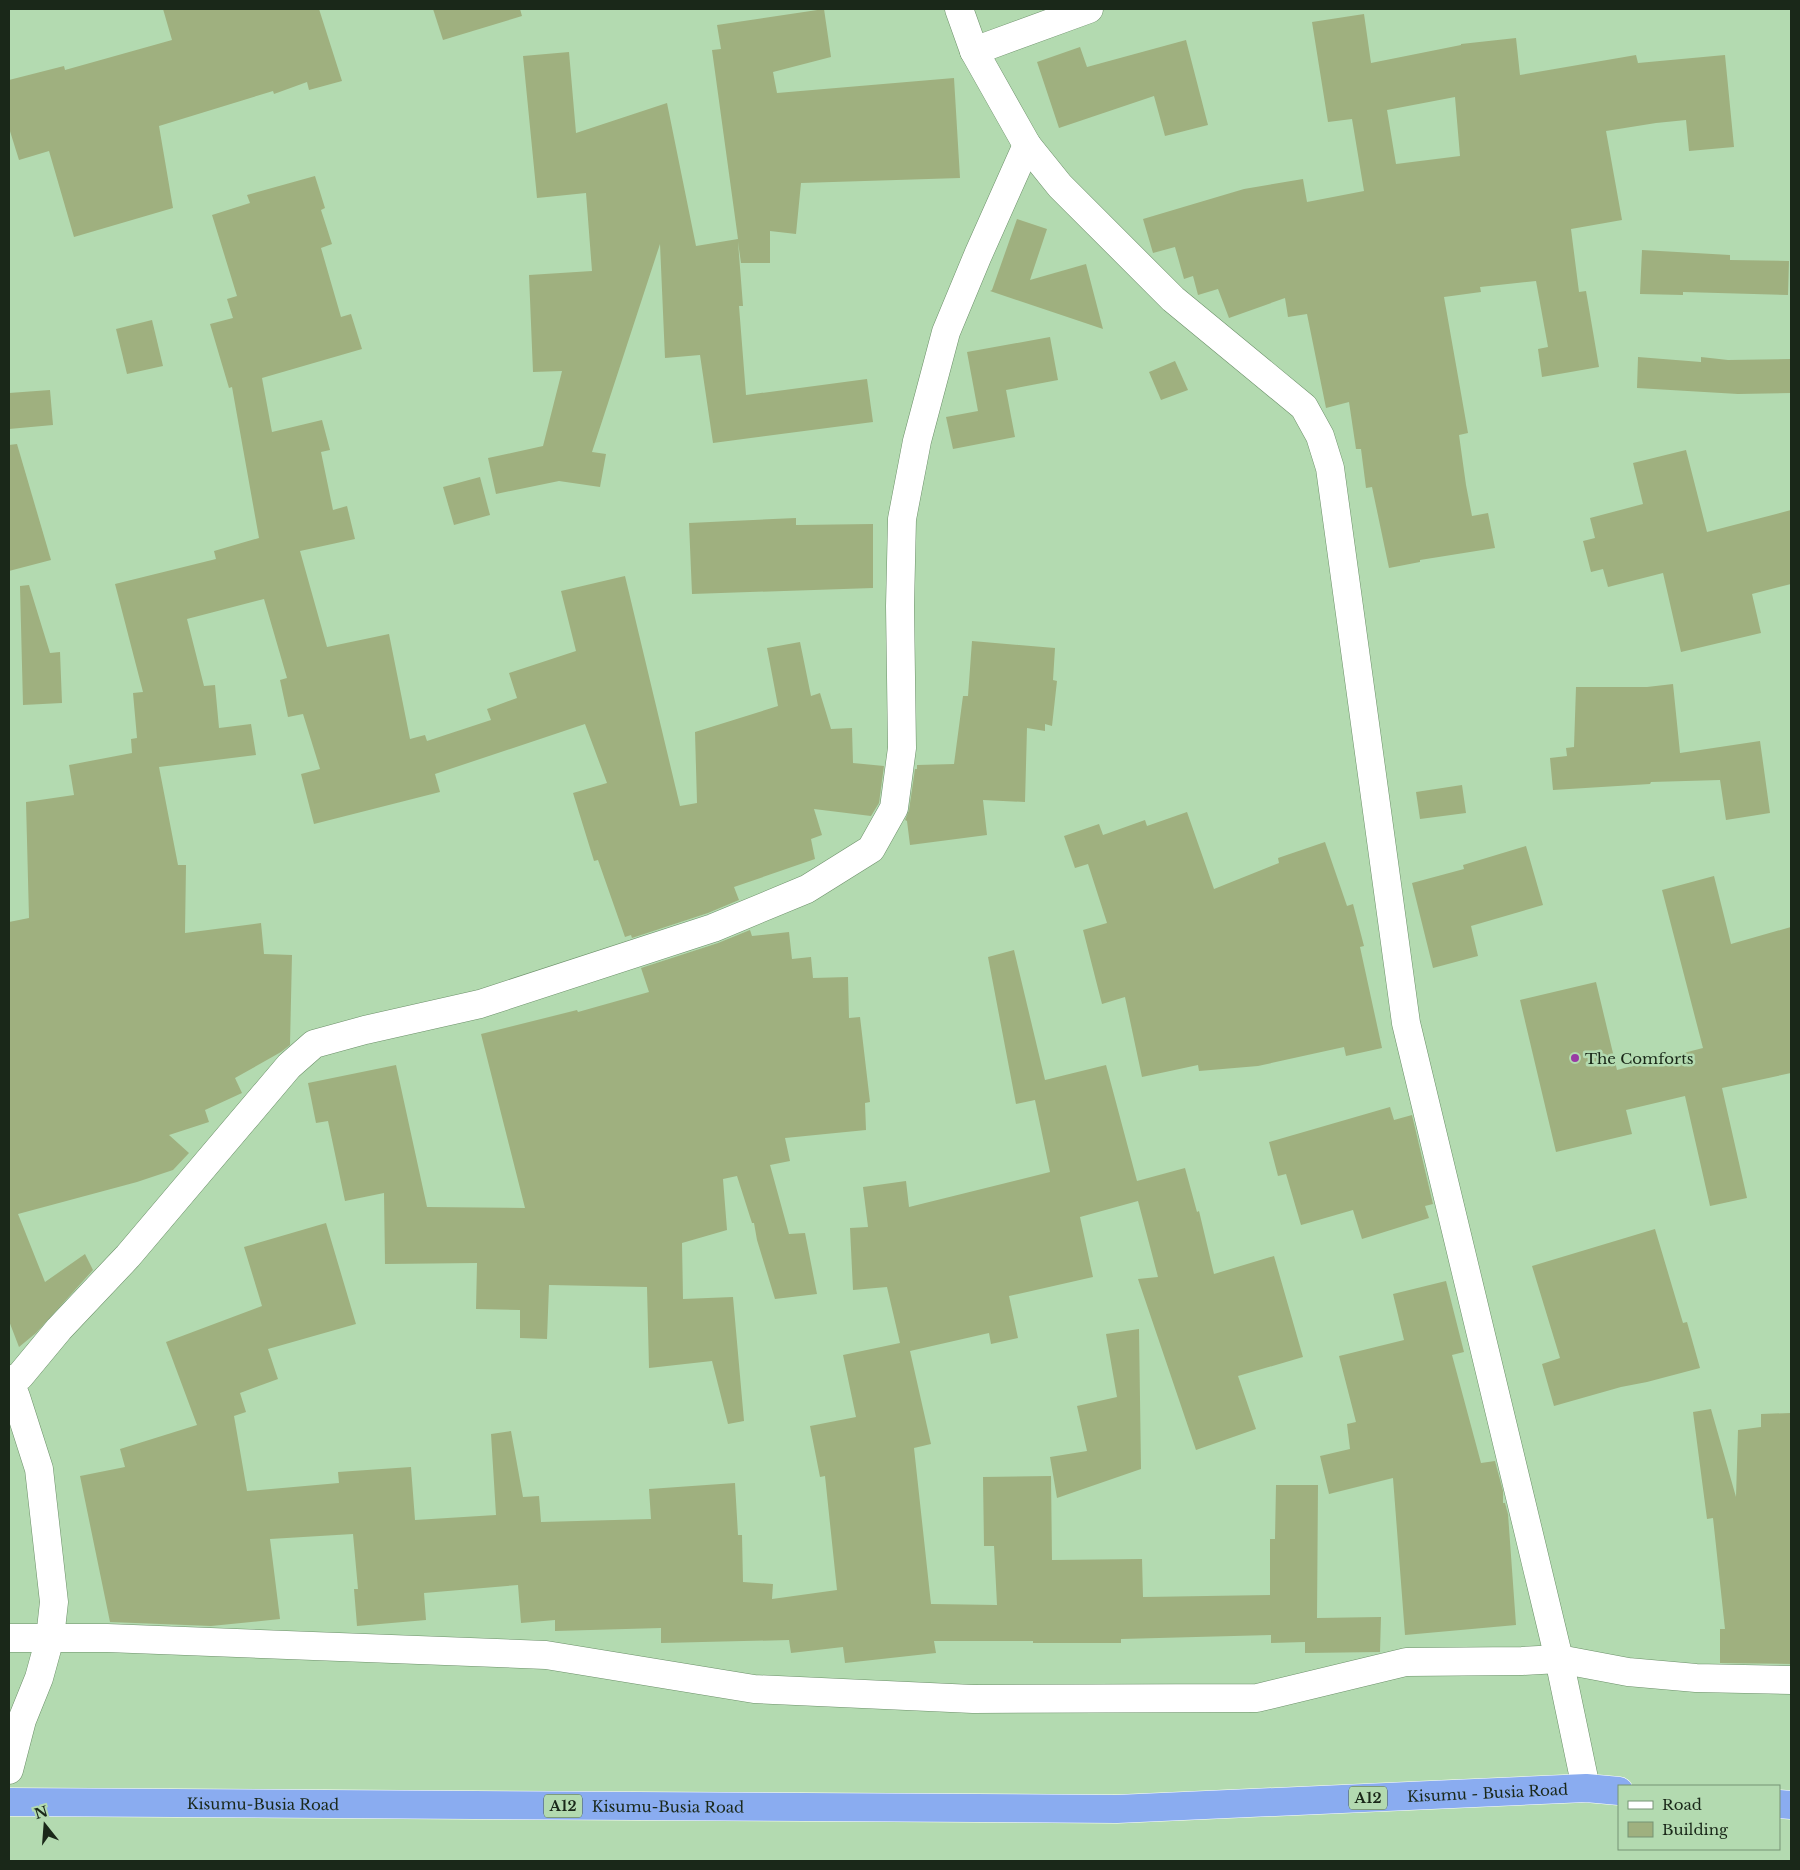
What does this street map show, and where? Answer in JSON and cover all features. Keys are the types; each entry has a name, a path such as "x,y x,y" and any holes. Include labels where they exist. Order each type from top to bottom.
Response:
{"highway":[{"name":"Kisumu - Busia Road","path":"1117,1809 1586,1788 1618,1791"},
{"name":"Kisumu-Busia Road","path":"9,1802 1117,1809"}],"street":[{"path":"958,9 974,51 1027,145 1060,186 1173,299 1304,407 1320,436 1330,468 1406,1023 1559,1659 1586,1788"},
{"path":"974,51 1090,9"},
{"path":"9,1770 22,1720 39,1678 50,1638 54,1602 39,1468 16,1397 14,1378 128,1256 289,1066 314,1044 480,1004 714,928 807,889 871,849 894,808 902,748 900,606 902,519 917,441 946,332 1027,145"},
{"path":"9,1638 107,1638 546,1655 754,1689 973,1699 1257,1698 1406,1662 1559,1659 1628,1672 1696,1678 1791,1680"}],"building":[{"path":"163,9 319,9 342,81 309,90 307,82 274,94 273,91 159,126 173,208 74,237 49,151 19,160 9,128 9,80 64,66 65,70 172,40"},
{"path":"433,9 520,9 522,16 443,40"},
{"path":"824,9 831,57 773,72 777,93 954,78 960,178 801,183 796,234 770,231 770,263 741,263 738,242 743,306 739,306 746,395 867,379 873,422 713,443 700,355 665,358 660,244 592,452 606,454 600,487 559,481 496,494 488,458 543,446 562,371 533,372 529,275 592,271 586,193 537,198 523,56 569,52 576,133 667,103 696,246 738,239 712,50 721,49 717,25"},
{"path":"1364,14 1371,63 1461,44 1516,38 1520,75 1636,55 1638,63 1725,55 1734,147 1689,151 1686,120 1606,131 1622,220 1571,229 1579,292 1586,291 1599,367 1542,377 1538,349 1548,347 1536,281 1480,287 1481,292 1444,297 1468,433 1459,435 1472,516 1488,513 1495,548 1420,560 1420,562 1389,568 1372,487 1366,488 1361,449 1356,449 1349,402 1326,408 1307,314 1288,317 1285,298 1229,318 1218,289 1198,295 1193,276 1184,279 1175,247 1153,253 1143,219 1244,189 1303,179 1307,202 1364,191 1352,119 1328,122 1312,22","holes":["1455,97 1460,156 1396,164 1387,110"]},
{"path":"1186,40 1208,125 1165,136 1154,96 1059,128 1037,62 1080,47 1087,67"},
{"path":"315,176 325,208 321,210 332,244 321,248 341,317 351,314 362,349 262,378 272,432 322,420 330,450 321,452 333,510 347,506 355,539 300,551 327,647 389,634 410,739 425,735 427,741 491,720 487,709 517,698 509,673 576,651 561,591 625,576 680,806 697,803 695,732 778,706 767,648 800,642 811,696 820,693 831,729 852,728 853,763 884,766 879,803 871,816 814,809 822,835 811,839 815,859 734,887 739,900 708,913 632,938 631,935 625,937 598,860 594,861 573,793 607,783 585,724 435,774 440,792 314,824 301,774 320,769 303,714 288,717 280,680 287,678 264,599 187,619 204,686 215,685 219,728 251,724 256,755 159,767 178,865 186,865 185,933 261,923 264,954 292,955 290,1045 235,1078 242,1093 205,1110 209,1122 169,1135 189,1153 173,1170 137,1182 18,1214 45,1282 85,1254 93,1270 36,1333 19,1347 9,1321 9,922 29,918 26,802 74,795 69,765 132,753 131,739 137,738 133,693 143,692 115,584 216,559 214,551 259,538 232,387 229,388 210,324 233,318 227,299 237,296 212,215 250,203 247,195"},
{"path":"1017,219 1047,229 1030,280 1086,264 1103,329 990,291 992,290"},
{"path":"1642,250 1730,255 1730,260 1789,261 1788,295 1683,292 1683,295 1640,294"},
{"path":"152,320 163,366 127,374 116,329"},
{"path":"1050,337 1058,380 1006,390 1015,437 953,449 946,417 978,411 967,352"},
{"path":"1638,357 1701,362 1701,357 1728,360 1791,359 1791,393 1738,394 1637,388"},
{"path":"1175,361 1188,390 1161,400 1149,372"},
{"path":"50,390 53,425 9,429 9,393"},
{"path":"17,444 51,560 9,571 9,445"},
{"path":"1686,450 1707,532 1791,510 1791,584 1752,594 1761,633 1681,652 1663,573 1608,587 1603,569 1591,572 1583,541 1595,538 1590,518 1643,504 1633,463"},
{"path":"480,477 490,515 454,525 443,487"},
{"path":"796,518 796,525 873,524 873,588 692,594 689,523"},
{"path":"29,585 50,653 60,652 62,703 23,705 20,586"},
{"path":"972,641 1055,648 1053,680 1057,681 1052,726 1045,724 1045,731 1027,728 1025,802 983,800 987,835 910,845 907,821 905,820 909,810 917,765 954,764 963,696 968,696"},
{"path":"1673,684 1680,753 1760,741 1770,813 1726,820 1720,780 1651,782 1650,784 1553,790 1550,758 1567,756 1566,748 1574,747 1576,687 1647,687"},
{"path":"1462,785 1466,813 1420,819 1416,792"},
{"path":"1187,812 1214,889 1279,863 1278,858 1325,842 1347,906 1353,904 1364,946 1360,947 1382,1048 1346,1056 1344,1047 1258,1066 1199,1071 1198,1065 1142,1077 1125,997 1102,1004 1083,930 1107,923 1088,864 1075,868 1064,836 1099,824 1103,835 1145,820 1147,826"},
{"path":"1526,846 1543,905 1471,926 1478,956 1433,968 1412,883 1464,869 1463,865"},
{"path":"1714,876 1731,944 1791,927 1791,1073 1722,1088 1747,1198 1710,1206 1685,1096 1626,1110 1632,1134 1556,1152 1520,1000 1596,982 1617,1070 1703,1048 1662,890"},
{"path":"750,930 752,936 789,932 792,959 811,957 813,978 848,977 849,1018 860,1017 870,1102 865,1103 866,1130 785,1138 790,1161 770,1165 789,1234 805,1233 817,1294 775,1299 757,1240 754,1223 752,1223 737,1176 723,1179 727,1230 682,1243 683,1299 733,1297 744,1421 728,1424 712,1361 649,1368 647,1287 549,1285 547,1339 520,1338 520,1310 476,1309 477,1263 385,1264 384,1193 345,1201 328,1121 316,1123 308,1083 396,1065 427,1207 525,1208 481,1034 577,1010 578,1012 649,992 641,968 718,943"},
{"path":"1014,950 1045,1080 1106,1065 1137,1181 1185,1168 1197,1212 1199,1211 1214,1274 1274,1256 1303,1357 1238,1376 1256,1429 1196,1450 1138,1279 1158,1277 1138,1201 1080,1217 1093,1277 1009,1296 1018,1338 991,1344 989,1333 910,1351 931,1444 914,1448 931,1604 997,1605 994,1546 984,1546 983,1477 1051,1476 1052,1560 1142,1559 1143,1597 1270,1595 1270,1539 1275,1539 1276,1485 1318,1485 1317,1618 1381,1617 1380,1652 1305,1653 1305,1642 1271,1643 1271,1635 1121,1639 1121,1643 934,1641 936,1653 845,1663 843,1647 791,1653 789,1640 661,1643 661,1628 555,1631 555,1620 521,1623 518,1585 424,1593 426,1620 357,1626 354,1589 358,1589 353,1534 270,1539 280,1619 211,1626 110,1622 80,1476 125,1467 120,1449 197,1425 166,1342 262,1306 244,1247 326,1223 356,1324 268,1349 278,1379 240,1393 246,1412 234,1416 247,1491 339,1483 338,1472 411,1467 415,1520 496,1515 491,1434 511,1431 523,1497 539,1496 541,1522 651,1519 649,1489 735,1483 738,1535 742,1535 743,1582 773,1584 772,1599 837,1590 825,1476 820,1477 810,1426 856,1417 843,1355 900,1343 887,1287 853,1290 850,1228 868,1227 863,1187 906,1181 909,1207 1050,1172 1035,1100 1016,1104 988,957"},
{"path":"1390,1107 1394,1120 1412,1115 1433,1204 1425,1206 1429,1218 1362,1239 1353,1210 1301,1225 1286,1174 1278,1176 1269,1142"},
{"path":"1655,1229 1683,1323 1687,1322 1700,1368 1621,1387 1554,1406 1542,1364 1560,1358 1532,1266"},
{"path":"1446,1281 1464,1352 1452,1355 1481,1463 1495,1461 1503,1491 1503,1503 1505,1503 1508,1514 1516,1625 1405,1635 1393,1478 1329,1494 1320,1456 1350,1449 1347,1424 1356,1422 1339,1356 1404,1340 1393,1294"},
{"path":"1139,1329 1141,1469 1057,1498 1050,1457 1087,1451 1077,1406 1117,1397 1106,1334"},
{"path":"1711,1409 1736,1497 1738,1430 1761,1427 1761,1414 1791,1413 1791,1664 1720,1663 1720,1629 1725,1629 1713,1518 1707,1519 1693,1412"}],"place":[{"name":"The Comforts","path":"1575,1058"}]}
